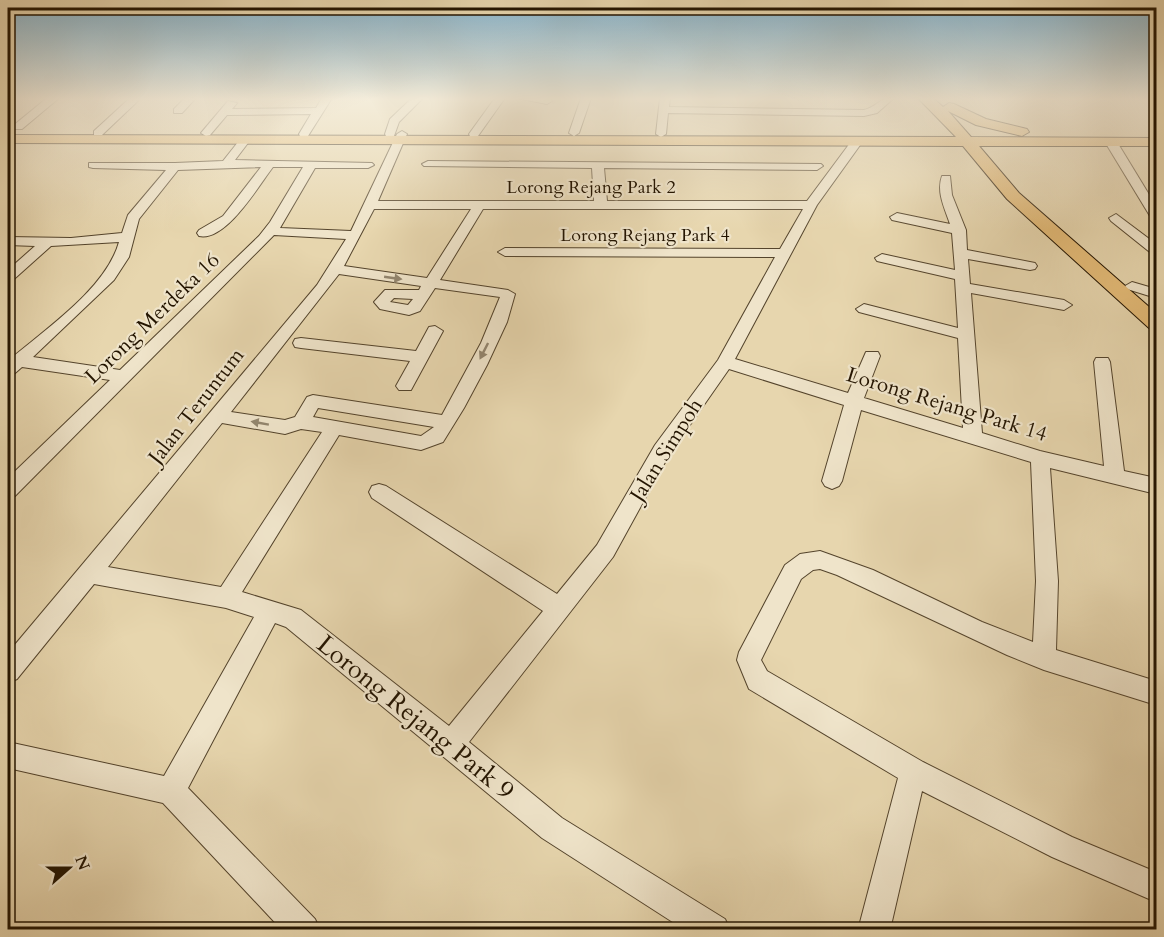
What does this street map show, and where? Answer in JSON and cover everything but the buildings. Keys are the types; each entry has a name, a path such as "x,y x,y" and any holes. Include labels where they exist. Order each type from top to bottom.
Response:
{"main road":[{"path":"921,142 965,157 988,168"},
{"path":"974,142 988,168 1012,195 1156,323"},
{"path":"976,142 1005,167 1015,183 1132,286 1155,301"},
{"path":"1046,142 1123,142"},
{"path":"1010,160 1030,148 1051,142"}],"street":[{"path":"227,163 244,142"},
{"name":"Jalan Teruntum","path":"8,671 219,416 335,269 369,205 391,142"},
{"name":"Jalan Simpoh","path":"451,744 605,551 662,450 725,362 811,205 838,171 857,142"},
{"path":"1111,142 1156,216"},
{"path":"93,165 175,167 227,163 368,165"},
{"path":"204,233 228,219 270,163"},
{"name":"Lorong Merdeka 16","path":"8,490 276,224 311,164"},
{"path":"428,164 817,166"},
{"path":"598,166 601,205"},
{"path":"14,366 109,277 122,257 134,218 175,167"},
{"path":"946,179 946,195 958,230 973,437"},
{"path":"426,289 480,204"},
{"name":"Lorong Rejang Park 2","path":"369,205 811,205"},
{"path":"897,217 958,230"},
{"path":"1116,218 1156,250"},
{"path":"269,231 354,235"},
{"path":"8,241 46,243 128,237"},
{"path":"8,277 46,243"},
{"name":"Lorong Rejang Park 4","path":"505,252 786,253"},
{"path":"960,253 1030,266"},
{"path":"882,258 962,282 1064,306"},
{"path":"219,416 285,427 301,422 421,443 434,439 446,422 492,336 508,295 504,292 426,289 335,269"},
{"path":"864,309 966,335"},
{"path":"405,386 435,331"},
{"path":"301,343 419,357"},
{"path":"832,481 855,401 872,356"},
{"name":"Lorong Rejang Park 14","path":"725,362 1040,458 1156,486"},
{"path":"1102,362 1115,476"},
{"path":"14,366 122,376"},
{"path":"301,422 313,401 446,422"},
{"path":"226,598 334,429"},
{"path":"1040,458 1047,581 1044,658"},
{"path":"379,492 560,609"},
{"path":"1156,693 1044,658 994,638 834,564 820,560 808,561 793,572 749,660 758,680 913,772 1062,847 1156,887"},
{"name":"Lorong Rejang Park 9","path":"89,573 226,598 293,618 552,828 714,930"},
{"path":"171,792 269,612"},
{"path":"8,755 171,792 304,930"},
{"path":"874,930 913,772"}]}
